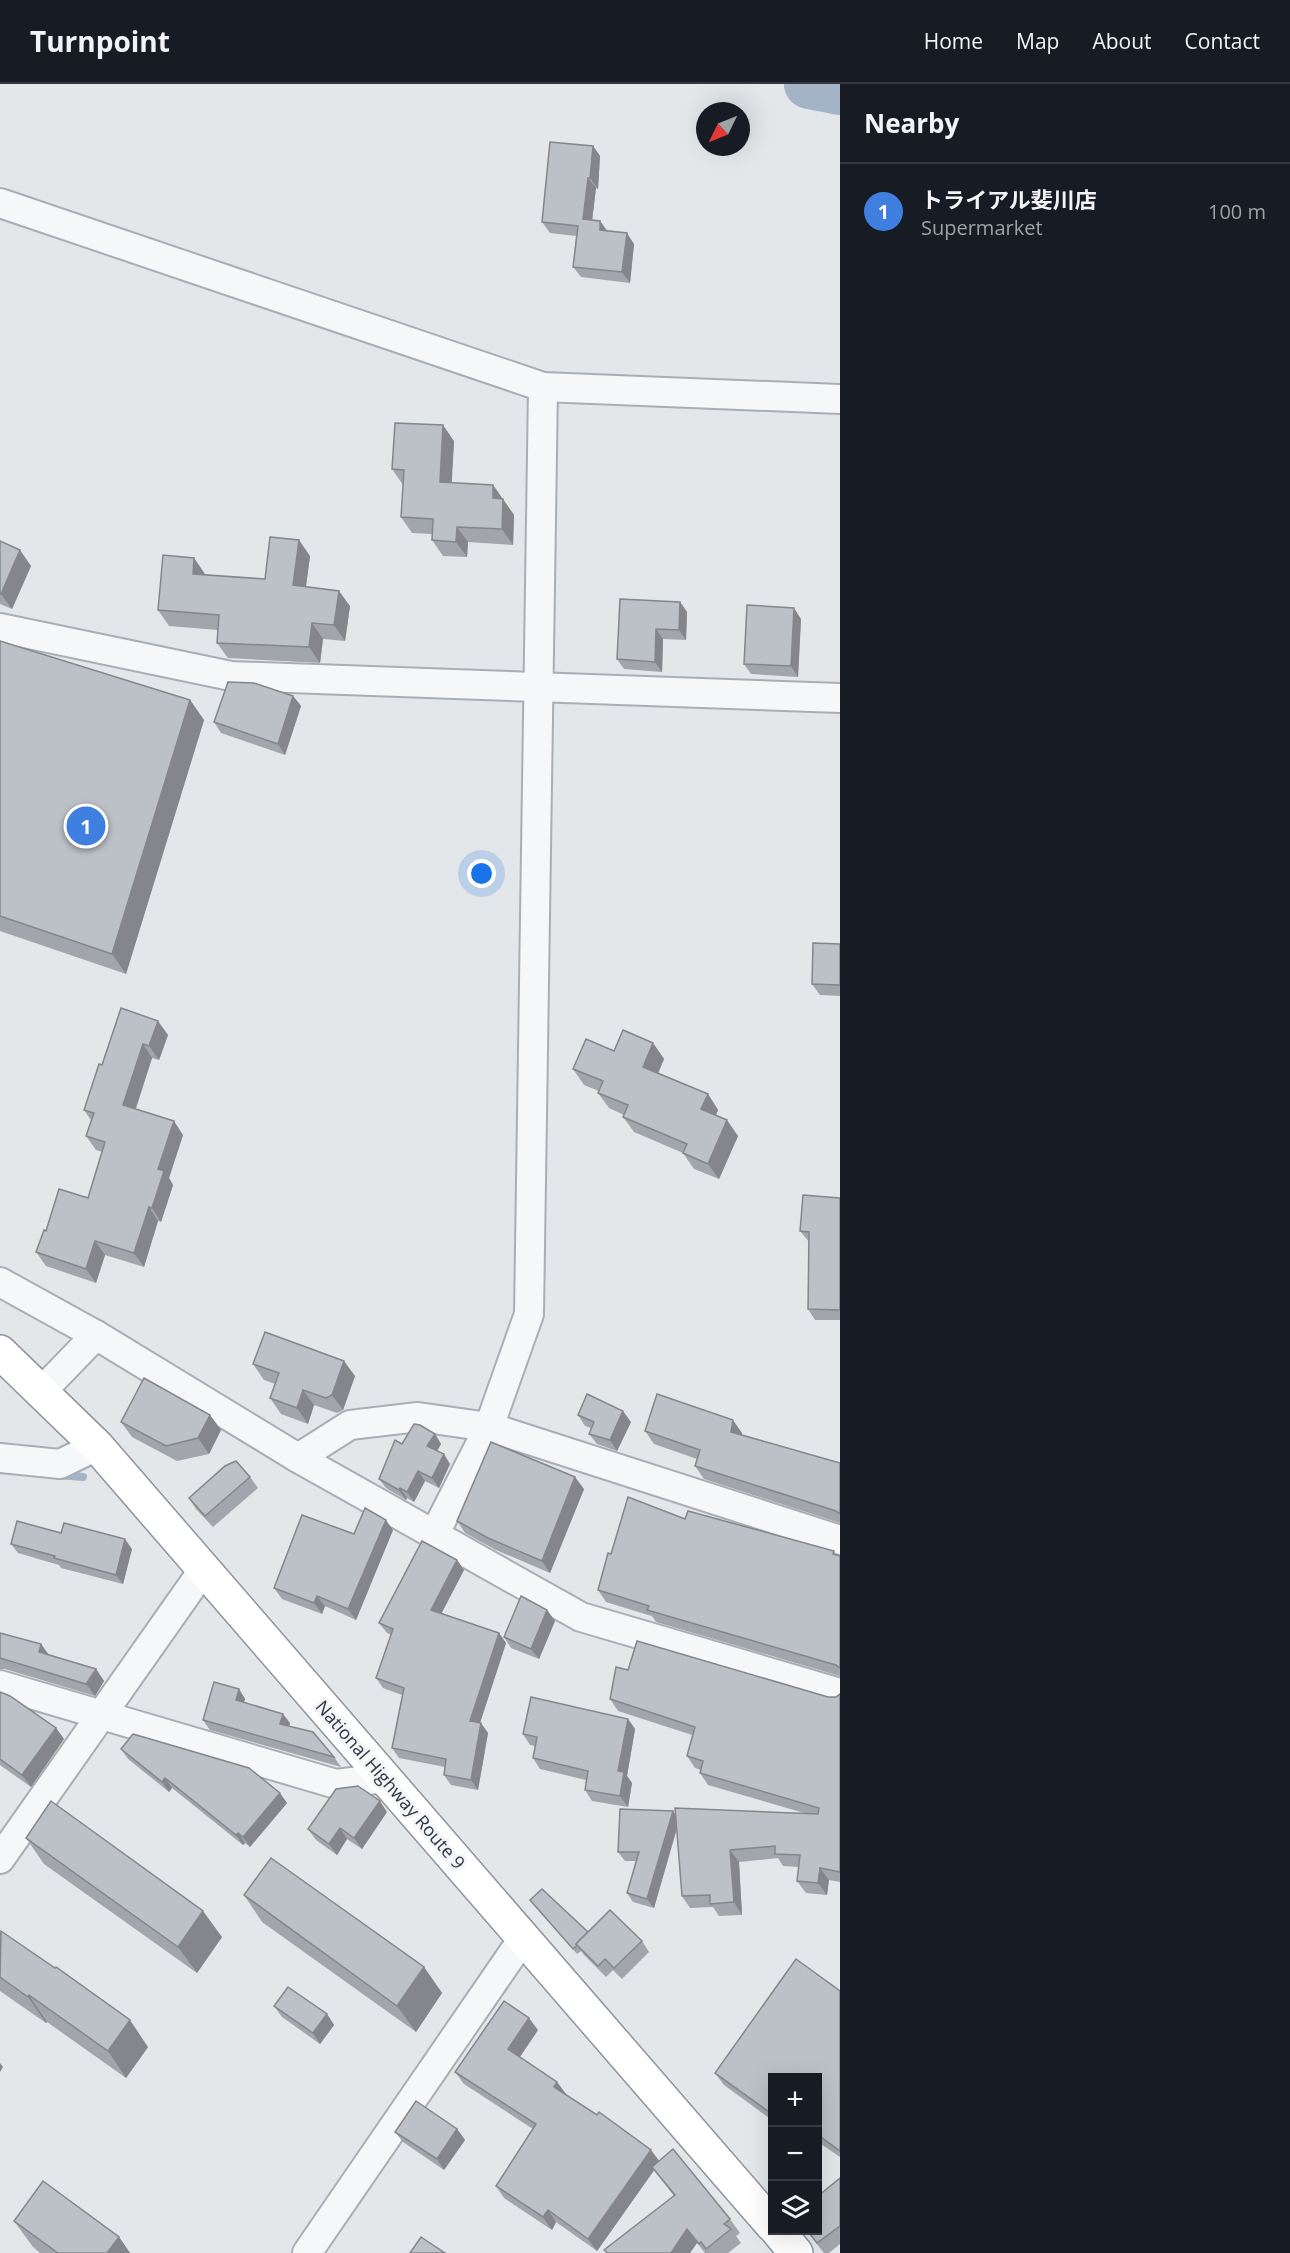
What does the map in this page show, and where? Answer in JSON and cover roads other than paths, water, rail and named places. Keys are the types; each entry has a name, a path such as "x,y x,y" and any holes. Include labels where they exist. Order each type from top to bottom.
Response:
{"highway":[{"name":"National Highway Route 9","path":"0,1352 97,1446 768,2220"},
{"path":"781,2235 796,2253"}],"street":[{"path":"0,203 543,387 840,399"},
{"path":"434,1535 489,1427 529,1314 543,387"},
{"path":"0,628 231,676 840,698"},
{"path":"0,1282 96,1335 298,1458 581,1617 840,1693"},
{"path":"41,1392 96,1335"},
{"path":"298,1458 350,1425 418,1417 489,1427 840,1540"},
{"path":"0,1458 60,1464 97,1446"},
{"path":"0,1858 204,1569"},
{"path":"0,1685 336,1784 384,1778"},
{"path":"306,2253 524,1937"}],"waterway":[{"path":"809,84 840,90"},
{"path":"59,1475 83,1477"}],"place":[{"name":"トライアル斐川店","path":"86,826"}]}
